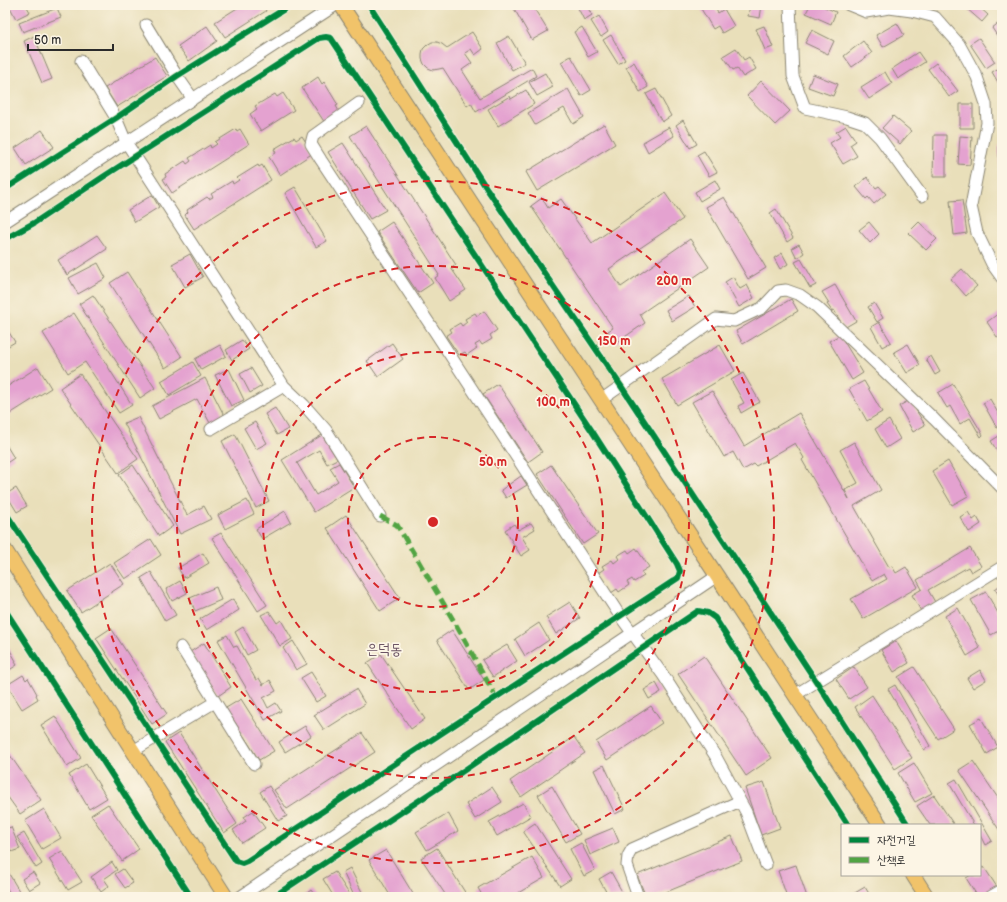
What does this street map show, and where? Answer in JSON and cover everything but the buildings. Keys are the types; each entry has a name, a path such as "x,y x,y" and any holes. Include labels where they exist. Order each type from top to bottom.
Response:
{"main road":[{"path":"341,5 718,576 879,824"},
{"path":"5,550 226,897"},
{"path":"914,876 927,897"}],"street":[{"path":"5,222 336,5"},
{"path":"790,5 793,76 805,108 847,116 865,123 880,138 922,196"},
{"path":"849,5 866,12 889,8 912,11 934,17 959,44 977,77 986,104 987,123 971,206 977,233 992,264 1002,278"},
{"path":"146,25 193,99"},
{"path":"81,61 116,118 126,142 284,386 304,404 326,430 380,516"},
{"path":"359,103 313,136 311,144 632,633 663,675 708,744 746,812 766,865"},
{"path":"601,400 716,319 734,321 762,308 778,291 786,290 800,295 817,307 934,419 1002,488"},
{"path":"211,429 284,386"},
{"path":"795,695 1002,567"},
{"path":"240,897 718,576"},
{"path":"181,647 254,764"},
{"path":"133,751 215,702"},
{"path":"638,897 627,865 628,856 632,849 740,801"},
{"path":"990,897 1002,890"}],"marked path":[{"path":"380,516 397,525 455,623 496,697"}],"cycle path":[{"path":"5,189 116,118 177,76 291,5"},
{"path":"369,5 487,189 621,386 816,681 907,824"},
{"path":"5,239 34,223 319,38 331,38 592,431 680,571 678,578 242,863 236,861 5,512"},
{"path":"5,610 191,897"},
{"path":"273,897 444,784 698,611 708,613 715,618 847,824"}],"district":[{"name":"은덕동","path":"384,649"}]}
